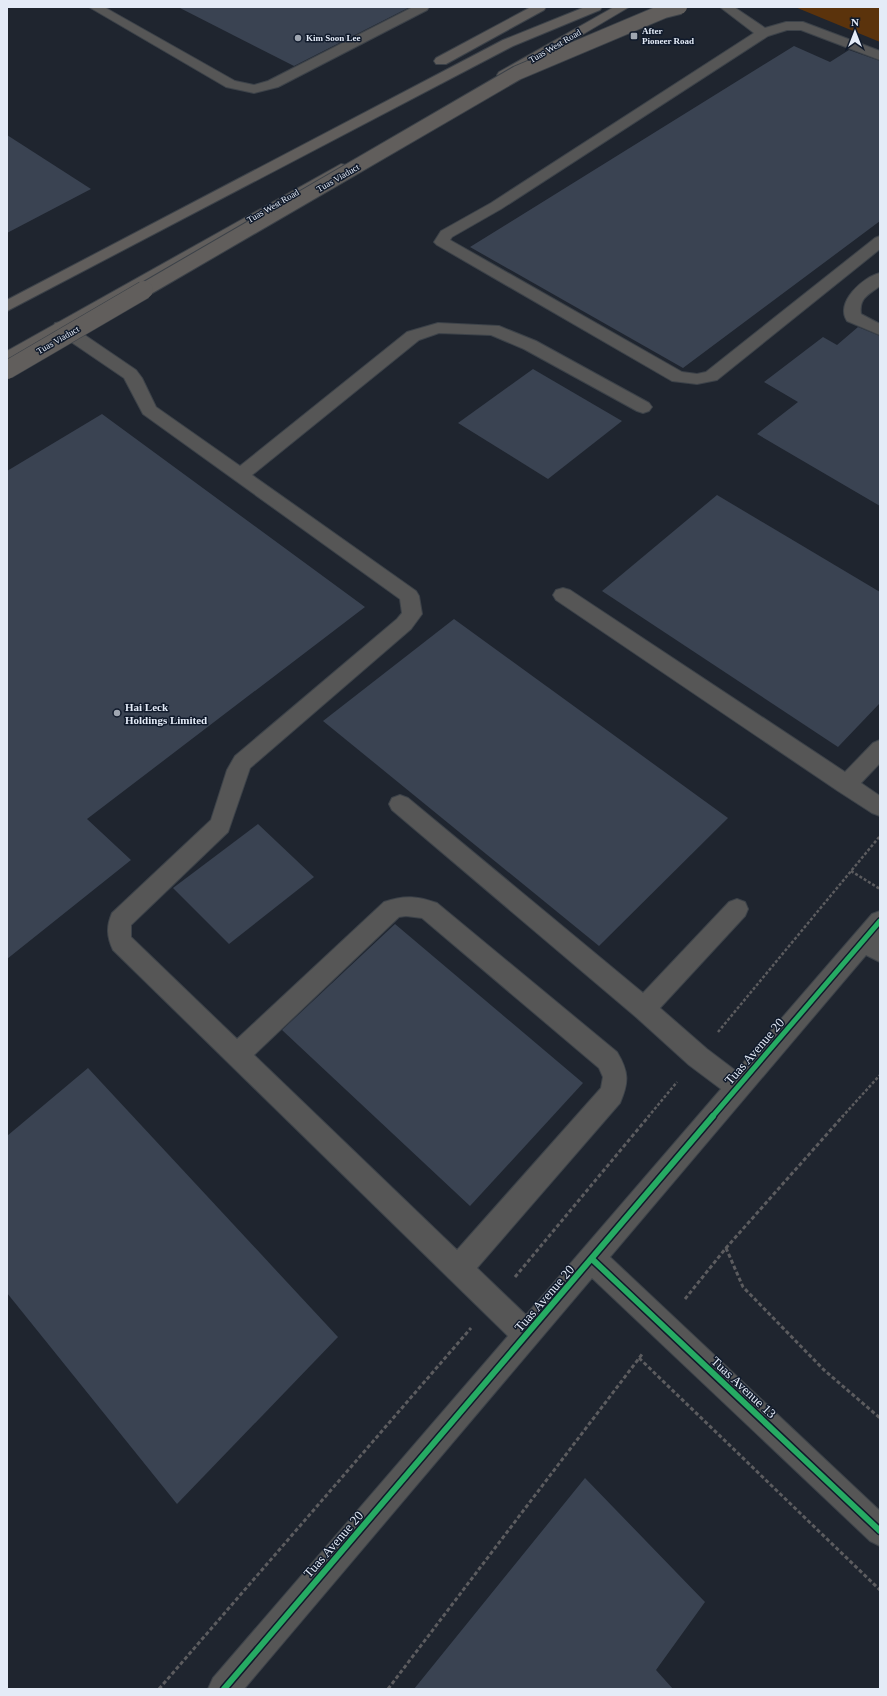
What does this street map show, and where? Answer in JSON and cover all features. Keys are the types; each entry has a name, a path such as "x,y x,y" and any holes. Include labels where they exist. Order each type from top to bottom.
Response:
{"main road":[{"path":"428,68 540,7"},
{"path":"7,306 508,43 596,7"},
{"name":"Tuas West Road","path":"7,358 623,7"},
{"name":"Tuas Viaduct","path":"7,370 517,73 664,11 680,7"},
{"path":"7,299 379,95"}],"street":[{"path":"95,7 231,84 254,89 273,84 423,7"},
{"path":"726,7 763,33"},
{"path":"880,56 803,26 786,26 763,33 496,206 446,234 442,242 678,377 697,379 711,376 880,241"},
{"path":"880,278 860,294 852,305 853,317 880,330"},
{"path":"61,327 130,374 134,378 149,410 410,596 412,614 404,624 242,762 220,825 120,920 118,932 121,943 526,1335"},
{"path":"240,475 413,336 438,328 493,330 530,345 643,407"},
{"path":"564,595 880,807"},
{"path":"846,785 880,749"},
{"path":"400,804 644,1009 698,1057 738,1087"},
{"path":"237,1055 392,909 403,905 416,905 429,910 608,1060 615,1072 615,1084 611,1095 458,1269"},
{"path":"644,1009 737,908"},
{"name":"Tuas Avenue 20","path":"224,1689 738,1087 872,946 880,921"},
{"name":"Tuas Avenue 13","path":"592,1259 880,1530"}],"path":[{"path":"159,1689 493,1302 880,836"},
{"path":"851,871 880,889"},
{"path":"388,1689 663,1326 726,1248 880,1075"},
{"path":"726,1248 743,1287 824,1370 880,1418"},
{"path":"639,1358 880,1590"}],"shaded area":[{"path":"795,7 880,7 880,42"}],"building":[{"name":"Kim Soon Lee","path":"178,7 410,7 294,66"},
{"path":"794,46 830,62 849,50 880,61 880,221 683,368 470,247"},
{"path":"7,135 91,189 7,233"},
{"path":"858,327 880,336 880,506 757,434 798,402 764,382 823,337 837,345"},
{"path":"533,369 622,421 548,479 458,423"},
{"name":"Hai Leck Holdings Limited","path":"102,414 365,607 87,819 131,860 7,959 7,471"},
{"path":"717,495 880,592 880,703 838,747 602,591"},
{"path":"454,619 728,818 599,946 323,721"},
{"path":"258,824 314,877 229,944 173,888"},
{"path":"395,924 583,1083 470,1206 282,1030"},
{"path":"88,1068 338,1337 177,1504 7,1293 7,1136"},
{"path":"585,1478 705,1602 656,1670 673,1689 414,1689"}],"cycle path":[{"path":"224,1689 880,921"},
{"path":"592,1259 880,1531"}],"place":[{"name":"After Pioneer Road","path":"634,36"},
{"name":"Kim Soon Lee","path":"298,38"},
{"name":"Hai Leck Holdings Limited","path":"117,713"}]}
